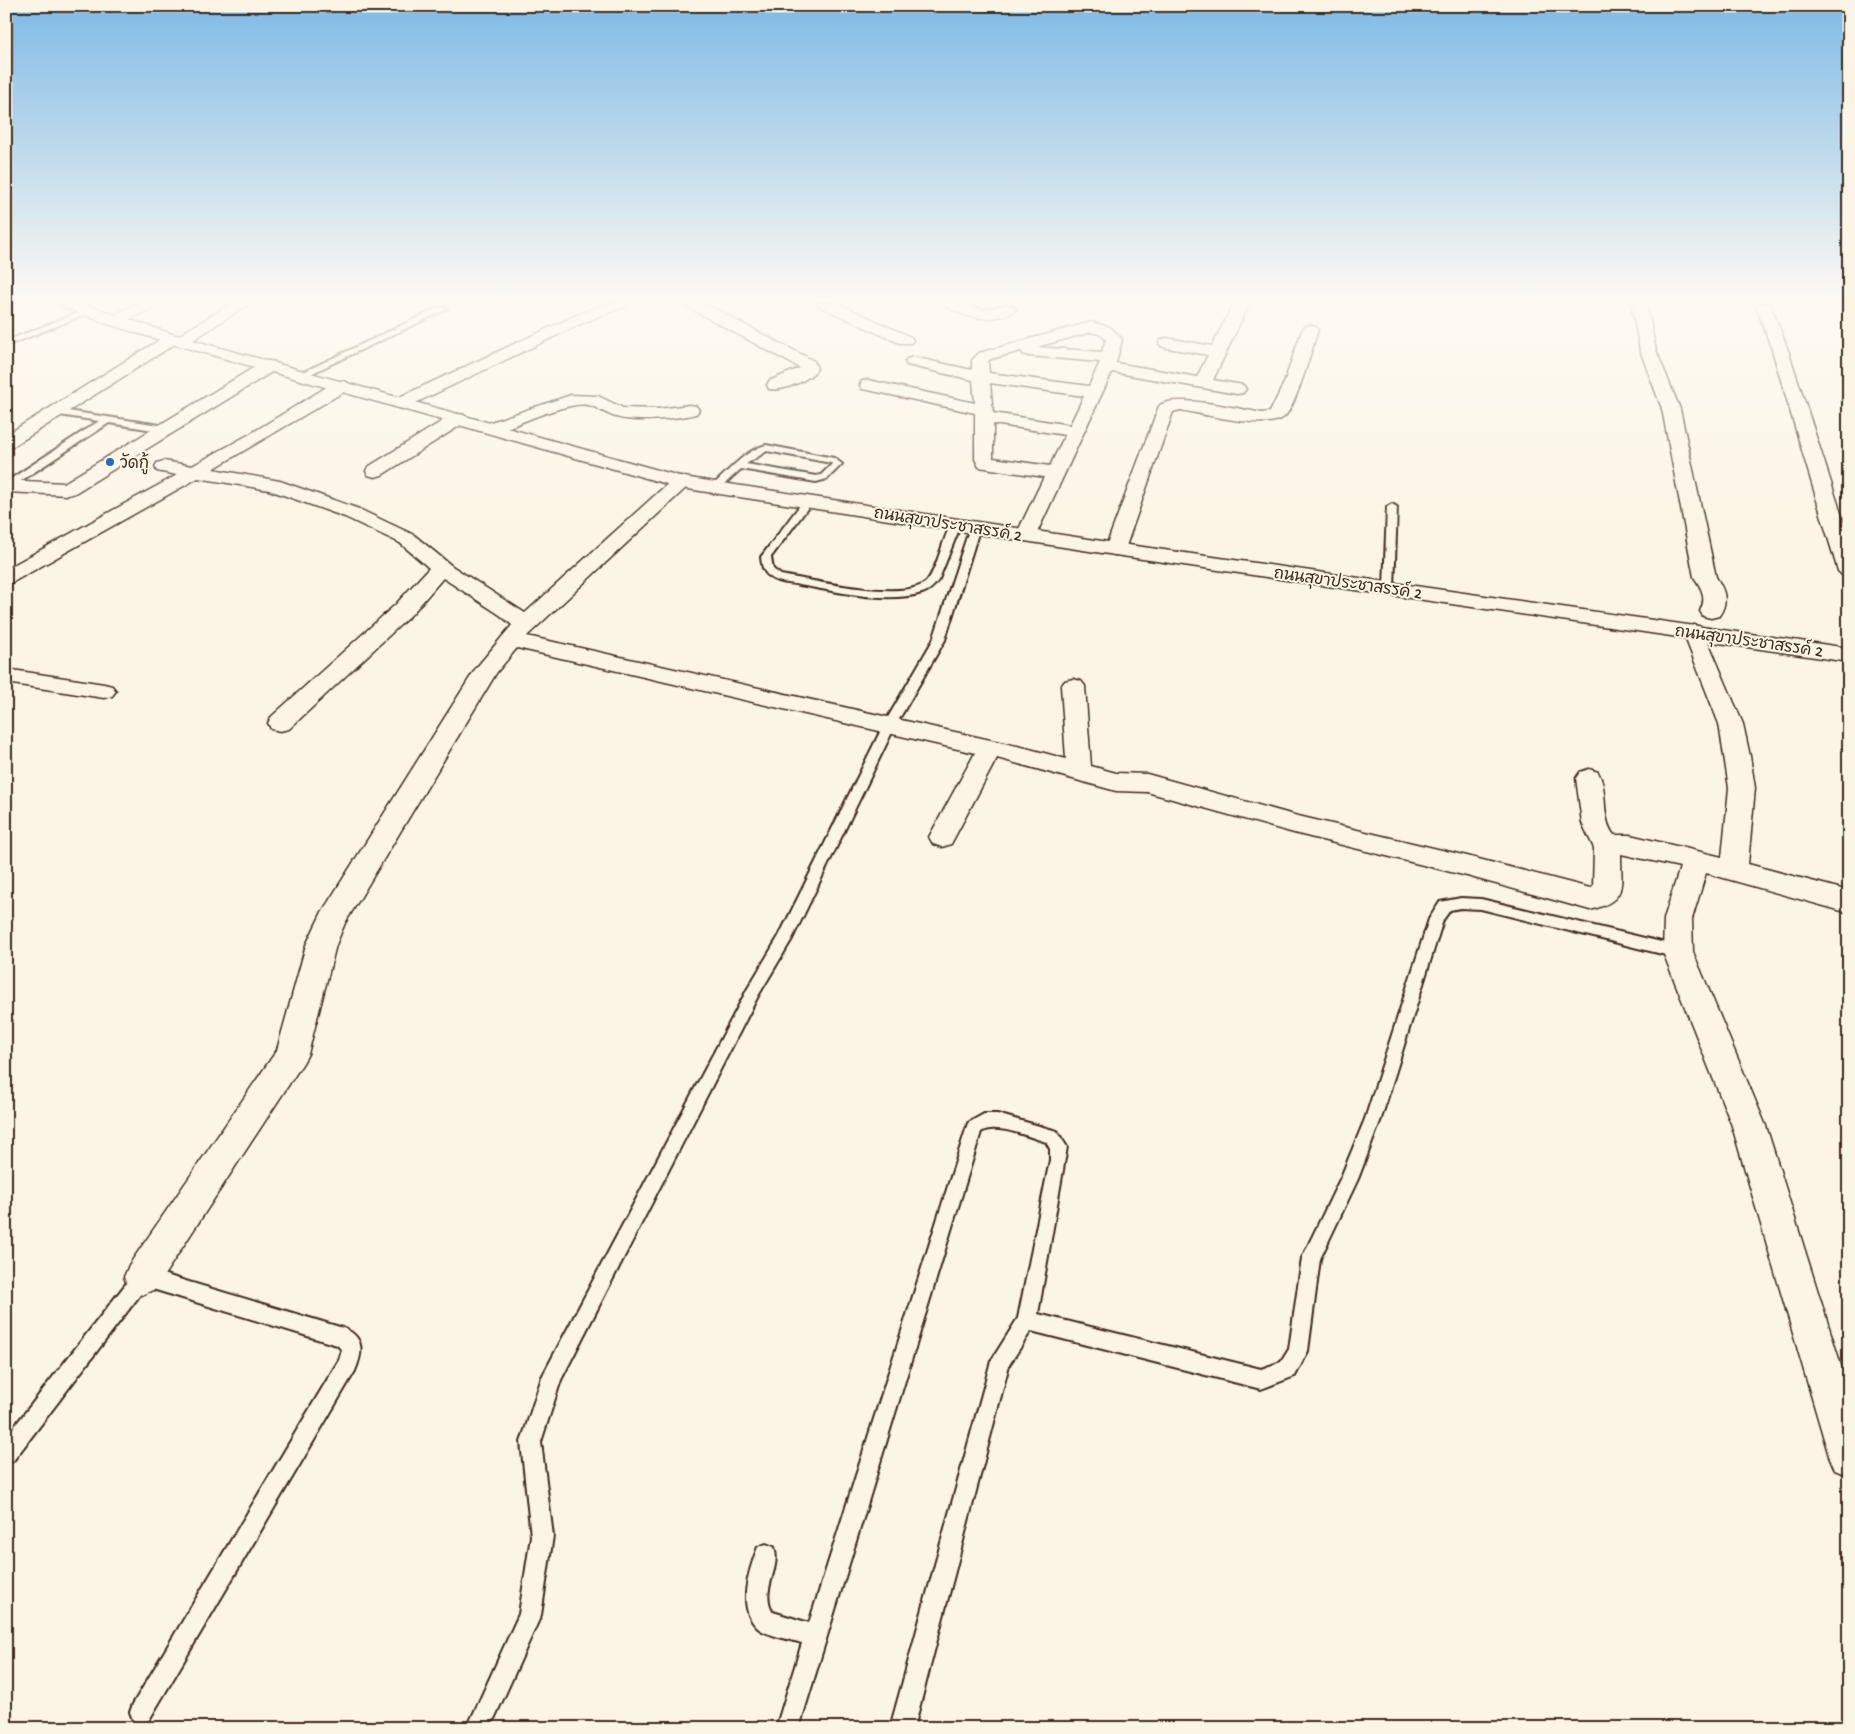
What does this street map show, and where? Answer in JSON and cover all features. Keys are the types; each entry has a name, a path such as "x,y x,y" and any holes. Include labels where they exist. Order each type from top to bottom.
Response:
{"street":[{"path":"6,443 102,384"},
{"path":"7,486 68,489 240,384"},
{"name":"ถนนสุขาประชาสรรค์ 2","path":"334,384 681,482 1115,549 1849,654"},
{"path":"401,403 442,384"},
{"path":"982,384 984,459 986,463 1056,473"},
{"path":"1034,384 1095,392"},
{"path":"1026,535 1099,384"},
{"path":"1212,384 1237,389"},
{"path":"1115,549 1165,410 1170,406 1180,405 1262,418 1275,416 1279,413 1292,384"},
{"path":"1661,384 1671,410 1705,577 1700,584 1699,590 1702,598 1711,610 1704,633 1731,724 1742,788 1734,870"},
{"path":"1791,384 1849,571"},
{"path":"868,385 984,413 1076,431"},
{"path":"6,578 256,438 342,386"},
{"path":"491,428 571,400 583,398 620,413 658,414 690,410"},
{"path":"375,470 458,419"},
{"path":"164,467 273,485 352,513 407,539 441,566 508,610 519,632 889,726 1026,756 1116,782 1147,783 1294,824 1467,866 1590,900 1600,898 1606,894 1608,884 1606,853 1609,847 1618,844 1696,860 1849,902"},
{"path":"142,1277 292,1054 326,932 488,668 519,632 681,482"},
{"path":"280,723 404,609 441,566"},
{"path":"6,676 104,691"},
{"path":"1073,686 1079,771"},
{"path":"942,837 990,748"},
{"path":"1589,778 1594,824 1601,839 1609,847"},
{"path":"1696,860 1678,920 1678,952 1749,1126 1849,1456"}],"lane":[{"path":"55,412 166,429"},
{"path":"7,486 106,421"},
{"path":"716,487 740,466 756,453 766,448 834,461 837,464 824,477 816,479 740,466"},
{"path":"807,502 766,557 768,570 778,578 863,592 893,595 916,592 930,585 956,524"},
{"path":"1389,588 1392,506"},
{"path":"478,1728 530,1615 542,1536 531,1442 552,1377 752,992 785,939 889,726 939,640 975,527"},
{"path":"1027,1321 1261,1379 1288,1369 1298,1351 1312,1258 1350,1179 1373,1119 1436,919 1445,906 1460,903 1481,904 1678,952"},
{"path":"787,1728 974,1128 984,1121 997,1121 1051,1136 1059,1147 1027,1321 1001,1361 902,1728"},
{"path":"6,1454 142,1277 342,1337 352,1347 348,1364 142,1712"},
{"path":"766,1555 758,1589 757,1607 766,1622 817,1636"}],"place":[{"name":"วัดกู้","path":"110,462"}]}
